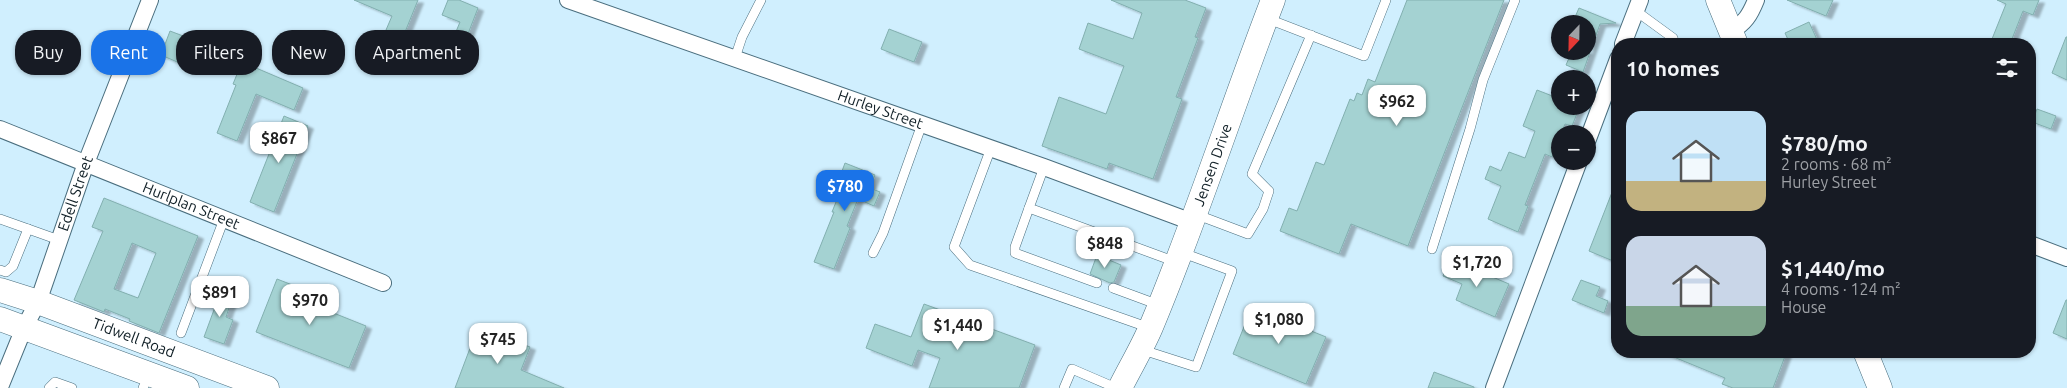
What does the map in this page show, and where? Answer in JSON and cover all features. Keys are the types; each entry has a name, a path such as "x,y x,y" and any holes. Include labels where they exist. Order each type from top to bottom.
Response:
{"main road":[{"path":"1718,0 1733,38"},
{"name":"Jensen Drive","path":"1139,388 1148,340 1160,305 1269,9"},
{"name":"Tidwell Road","path":"0,290 38,302 230,382 267,388"},
{"name":"Tidwell Road","path":"0,320 24,328 146,381 187,388"},
{"name":"Jensen Drive","path":"1118,388 1148,340"},
{"path":"1868,358 1880,388"}],"street":[{"name":"Edell Street","path":"1,387 24,328 38,302 86,163 150,0"},
{"name":"Hurley Street","path":"568,0 1193,218"},
{"path":"1733,38 1750,15 1756,0"},
{"path":"1625,38 1638,5"},
{"path":"1593,125 1611,78"},
{"name":"Hurlplan Street","path":"0,129 383,283"},
{"path":"1494,388 1576,170"},
{"path":"2036,246 2067,258"}],"lane":[{"path":"735,58 742,37 761,0"},
{"path":"1269,9 1311,35 1364,56 1386,0"},
{"path":"1432,249 1470,129 1483,80 1515,0"},
{"path":"1638,5 1673,38"},
{"path":"1193,218 1248,234 1263,209 1269,191 1252,174 1311,35"},
{"path":"873,253 883,233 922,124"},
{"path":"992,148 954,246 970,265 1148,340 1196,367 1232,271 1178,257 1029,208"},
{"path":"1044,167 1015,247 1016,253 1097,283"},
{"path":"181,333 224,218"},
{"path":"0,219 59,240"},
{"path":"0,270 6,272 13,266 28,229"},
{"path":"1113,288 1160,305"},
{"path":"1064,388 1072,369 1118,388"},
{"path":"49,388 56,382 72,388"}],"building":[{"path":"354,0 418,0 406,30 386,30 392,16"},
{"path":"448,0 459,0 478,8 469,30 457,30 460,22 442,15"},
{"path":"1111,0 1185,0 1206,8 1195,37 1198,38 1176,97 1182,99 1153,179 1109,163 1107,169 1042,146 1059,97 1106,114 1124,66 1079,49 1088,23 1133,39 1142,13"},
{"path":"1407,0 1504,0 1408,246 1351,224 1339,254 1280,231 1289,208 1297,211 1316,162 1324,165 1350,99 1354,101 1357,93 1362,95 1368,79 1375,82"},
{"path":"1787,0 1833,0 1826,16"},
{"path":"1997,0 2039,0 2033,15 2023,11 2012,38 1992,38 2006,4"},
{"path":"1579,8 1616,23 1600,24 1596,35 1596,15 1576,15"},
{"path":"1809,22 1816,38 1787,38 1785,33"},
{"path":"889,29 922,42 914,62 881,49"},
{"path":"170,31 176,33 176,61 166,57 166,42"},
{"path":"2067,37 2067,80 2052,73"},
{"path":"1568,60 1587,60 1584,70 1578,70 1566,65"},
{"path":"262,71 303,88 294,110 256,94 237,141 217,133 236,85 233,84 237,75 262,75"},
{"path":"1537,90 1551,95 1551,115 1576,115 1572,125 1551,125 1551,157 1545,154 1525,205 1528,206 1518,232 1488,219 1501,186 1485,179 1490,166 1501,171 1509,152 1525,158 1535,131 1523,126"},
{"path":"2037,109 2056,116 2051,129 2036,123"},
{"path":"284,116 308,126 274,212 250,202"},
{"path":"845,163 875,175 870,188 880,192 874,206 858,199 847,226 850,228 834,269 814,262 834,212 832,212 840,192 835,190"},
{"path":"1611,195 1611,260 1589,251"},
{"path":"104,198 198,236 159,333 105,309 104,312 74,300 103,231 92,227","holes":["132,243 156,253 138,298 114,289"]},
{"path":"1097,255 1121,265 1114,282 1110,283 1090,274"},
{"path":"1450,259 1509,284 1495,317 1456,300 1462,284 1443,276"},
{"path":"277,279 300,288 296,298 366,326 349,368 256,332"},
{"path":"1581,280 1600,287 1596,296 1608,301 1604,313 1572,300"},
{"path":"222,288 234,293 226,317 233,320 224,344 204,337"},
{"path":"2067,300 2067,339 2053,333"},
{"path":"924,304 1035,345 1019,388 929,388 940,358 918,350 912,366 866,348 875,324 911,337"},
{"path":"1252,307 1326,337 1306,384 1233,354"},
{"path":"478,327 530,347 521,370 564,388 455,388"},
{"path":"1676,358 1784,358 1773,388 1733,388 1722,384 1725,378"},
{"path":"1434,372 1474,387 1474,388 1428,388"}]}
